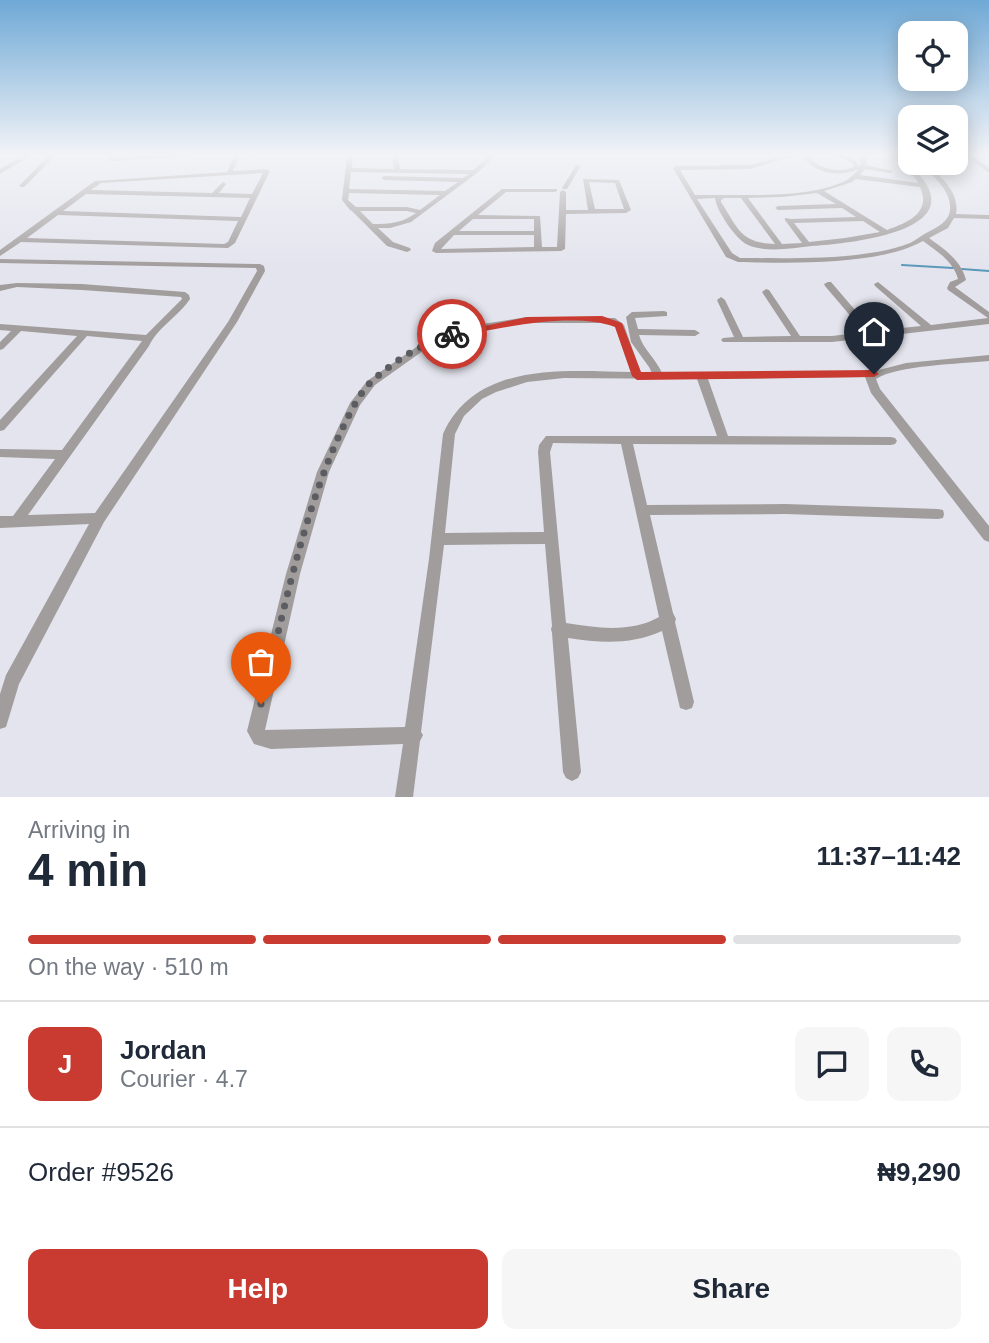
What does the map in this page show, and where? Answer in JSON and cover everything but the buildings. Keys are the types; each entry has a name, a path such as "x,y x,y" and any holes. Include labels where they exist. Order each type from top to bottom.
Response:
{"street":[{"path":"0,254 84,192"},
{"path":"92,192 254,196"},
{"path":"19,240 225,246 230,243 256,192"},
{"path":"345,192 345,200 352,209 390,244 407,250"},
{"path":"392,192 445,193"},
{"path":"501,192 438,245 436,251 561,249 561,192"},
{"path":"588,192 592,211"},
{"path":"562,212 628,210 621,192"},
{"path":"690,192 723,247 729,255 738,260 885,253 925,239 946,226 953,216 955,204 948,192"},
{"path":"693,197 804,192"},
{"path":"821,192 887,233"},
{"path":"723,196 718,202 748,242 780,246 887,233 914,222 921,215 928,197 926,192"},
{"path":"371,226 400,224 445,193"},
{"path":"768,195 807,244"},
{"path":"743,196 780,246"},
{"path":"778,208 843,206"},
{"path":"352,209 407,209 421,212"},
{"path":"56,213 243,219"},
{"path":"953,216 989,217"},
{"path":"471,217 538,217 538,249"},
{"path":"789,221 864,219"},
{"path":"453,233 538,233"},
{"path":"925,239 959,269 962,281 953,284 951,288 989,318"},
{"path":"0,261 260,266 261,271 253,289 99,518 12,681 0,721"},
{"path":"828,284 870,334"},
{"path":"878,284 929,328"},
{"path":"0,288 18,285 82,287 185,295 186,299 148,338 16,522"},
{"path":"766,292 798,340"},
{"path":"721,299 740,340"},
{"path":"658,376 636,342 631,316 664,314"},
{"path":"726,340 798,340 870,334 989,318"},
{"path":"414,735 271,740 260,738 255,731 293,574 323,472 355,403 370,383 431,341 469,329 527,320 612,320 619,325 637,376"},
{"path":"0,327 148,338"},
{"path":"0,347 19,328"},
{"path":"633,332 695,333"},
{"path":"0,427 85,333"},
{"path":"404,797 414,735 449,434 456,419 470,403 489,390 527,379 595,373 637,376 874,374 894,368 989,358"},
{"path":"874,374 870,378 875,390 989,536"},
{"path":"701,375 724,440"},
{"path":"572,772 551,538 545,445 550,439 891,441"},
{"path":"626,440 686,702"},
{"path":"0,453 66,455"},
{"path":"643,510 785,509 938,514"},
{"path":"0,522 99,518"},
{"path":"438,539 551,538"},
{"path":"558,629 622,636 658,627 668,619"}],"waterway":[{"path":"902,265 953,268"},
{"path":"962,269 989,271"}],"way so far":[{"path":"261,704 293,574 323,472 355,403 370,383 413,351 452,334"}],"route":[{"path":"452,334 527,320 602,319 612,320 619,325 637,376 874,374"}]}
